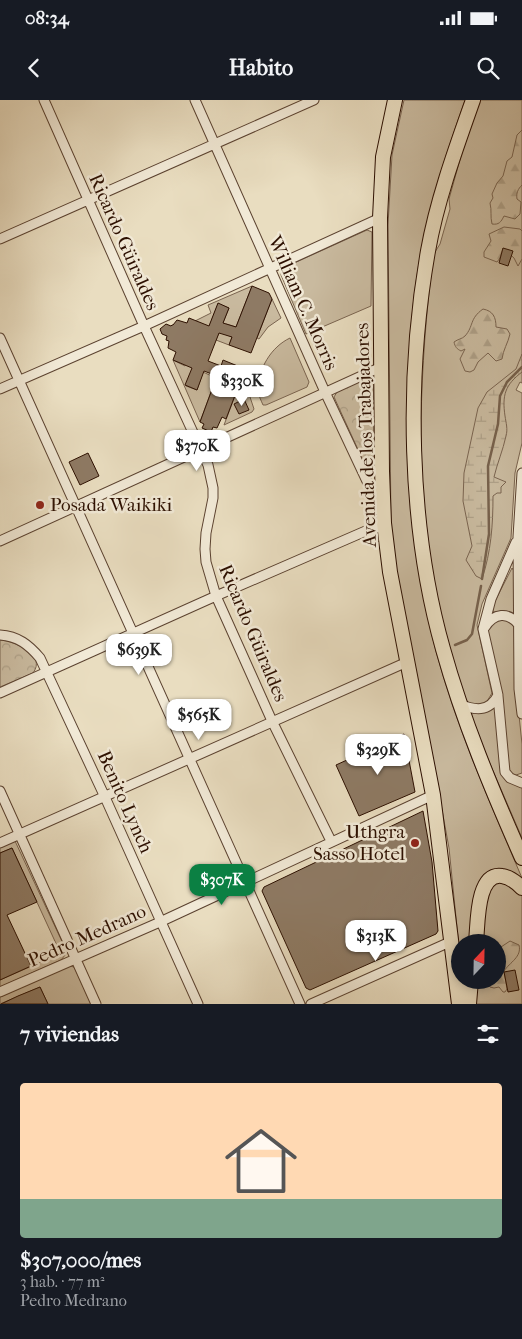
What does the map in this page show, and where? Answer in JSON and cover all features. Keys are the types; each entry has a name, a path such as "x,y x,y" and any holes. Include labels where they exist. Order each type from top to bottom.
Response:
{"main road":[{"name":"Avenida de los Trabajadores","path":"395,100 383,157 380,218 384,520 390,572 433,795 451,934"},
{"path":"473,100 446,180 428,251 419,310 414,423 415,471 422,546 442,646 459,704 522,858"},
{"path":"477,934 482,892 486,882 494,876 504,876 522,888"},
{"name":"Avenida de los Trabajadores","path":"457,989 458,1004"},
{"path":"469,1004 471,989"}],"street":[{"name":"Ricardo Güiraldes","path":"44,100 208,465 213,488 212,508 206,533 205,549 216,596 272,721 331,841"},
{"name":"William C. Morris","path":"195,100 384,520"},
{"path":"0,239 314,100"},
{"path":"0,389 144,326 380,218"},
{"path":"0,338 300,1004"},
{"path":"0,541 382,367"},
{"path":"522,473 518,537 519,688 522,714"},
{"path":"0,693 384,520"},
{"path":"518,537 491,599 483,629 498,695 505,772 510,778 522,783"},
{"path":"483,629 490,619 502,614 512,618 518,625"},
{"name":"Benito Lynch","path":"0,635 14,638 28,645 40,658 198,1004"},
{"path":"0,843 104,795 407,662"},
{"path":"459,704 471,708 486,708 493,703 498,695"},
{"path":"0,791 96,1004"},
{"name":"Pedro Medrano","path":"0,992 160,922 433,795"},
{"path":"311,1004 451,941"}],"green space":[{"path":"404,100 465,100 434,194 421,251 410,334 407,418 412,521 416,554 437,655 465,740 522,878 522,884 496,871 475,934 458,934 449,848 398,585 391,525 388,225 392,155"},
{"path":"480,100 522,100 522,383 520,382 516,390 522,393 522,443 515,473 511,538 482,604 477,625 492,693 486,703 472,704 464,697 449,647 429,551 425,519 421,422 425,340 433,259 440,244 450,209 449,199 464,145"},
{"path":"522,130 522,185 517,195 517,199 521,202 520,214 515,219 504,216 499,223 492,224 490,203 493,198 492,194 503,176 507,161 512,157 517,135"},
{"path":"504,227 520,229 522,231 522,259 518,266 514,258 503,248 497,262 484,257 484,252 491,241 489,234"},
{"path":"367,230 372,232 371,306 306,334 281,275 281,269"},
{"path":"252,286 236,327 226,324 222,333 232,337 229,345 216,340 229,308 218,304 205,337 195,321 211,313 208,305"},
{"path":"272,299 281,318 268,327 259,339 257,338"},
{"path":"483,309 493,315 496,327 507,329 510,334 502,359 496,361 488,353 478,362 474,370 470,372 465,371 460,359 465,349 461,351 454,342 465,336 476,316"},
{"path":"290,338 309,382 307,387 263,405 258,390 260,374 267,360 277,347"},
{"path":"192,350 198,353 186,386 197,390 203,372 216,378 200,422 173,360 185,366"},
{"path":"522,354 522,372 508,386 505,396 504,409 507,433 494,477 506,482 501,487 501,493 493,496 491,538 488,559 482,579 476,576 466,560 472,546 463,501 464,473 478,408 487,392 516,369"},
{"path":"243,375 246,376 254,409 252,412 224,425"},
{"path":"367,378 371,379 374,383 374,464 371,468 366,467 334,397 337,392"},
{"path":"512,568 514,571 514,612 512,614 504,611 493,612 493,605"},
{"path":"507,618 515,627 517,696 522,744 522,773 516,775 509,772 500,693 488,631 491,623"},
{"path":"0,640 13,643 27,650 36,660 36,666 33,673 0,687"},
{"path":"496,708 500,763 522,787 522,838 469,715"},
{"path":"15,841 66,950 66,954 61,960 0,987 0,980 57,955 59,950 12,848 0,853 0,846"},
{"path":"496,879 522,893 522,1004 473,1004 475,989 506,989 506,934 481,934 485,896"},
{"path":"510,941 519,945 519,953 506,969 506,944"},
{"path":"70,966 74,967 91,1004 48,1004 40,987 0,1004 0,997"}],"building":[{"path":"503,248 513,251 508,266 499,263"},
{"path":"252,286 269,293 272,299 251,353 229,345 232,337 219,333 208,361 221,366 223,360 245,369 226,419 222,417 217,428 213,427 211,432 202,428 204,424 200,422 217,376 204,371 197,390 185,385 192,368 173,360 176,352 168,348 169,341 166,340 167,336 162,334 160,329 166,324 173,325 177,320 187,323 189,318 209,326 218,303 229,308 223,323 236,327"},
{"path":"244,399 249,410 239,414 234,404"},
{"path":"88,453 99,476 80,485 69,462"},
{"path":"404,734 415,792 359,816 336,765"},
{"name":"Uthgra Sasso Hotel","path":"423,811 432,862 438,931 436,934 310,990 306,988 262,891 264,887"},
{"path":"12,848 37,902 7,915 31,966 0,980 0,853"},
{"path":"515,970 519,990 508,992 506,972"},
{"path":"40,987 48,1004 1,1004 18,996"}],"waterway":[{"path":"482,579 489,534 488,466 498,424 500,396 507,382 522,367"},
{"path":"455,645 467,640 472,634 481,586"}],"place":[{"name":"Posada Waikiki","path":"40,505"},
{"name":"Uthgra Sasso Hotel","path":"415,843"}]}
